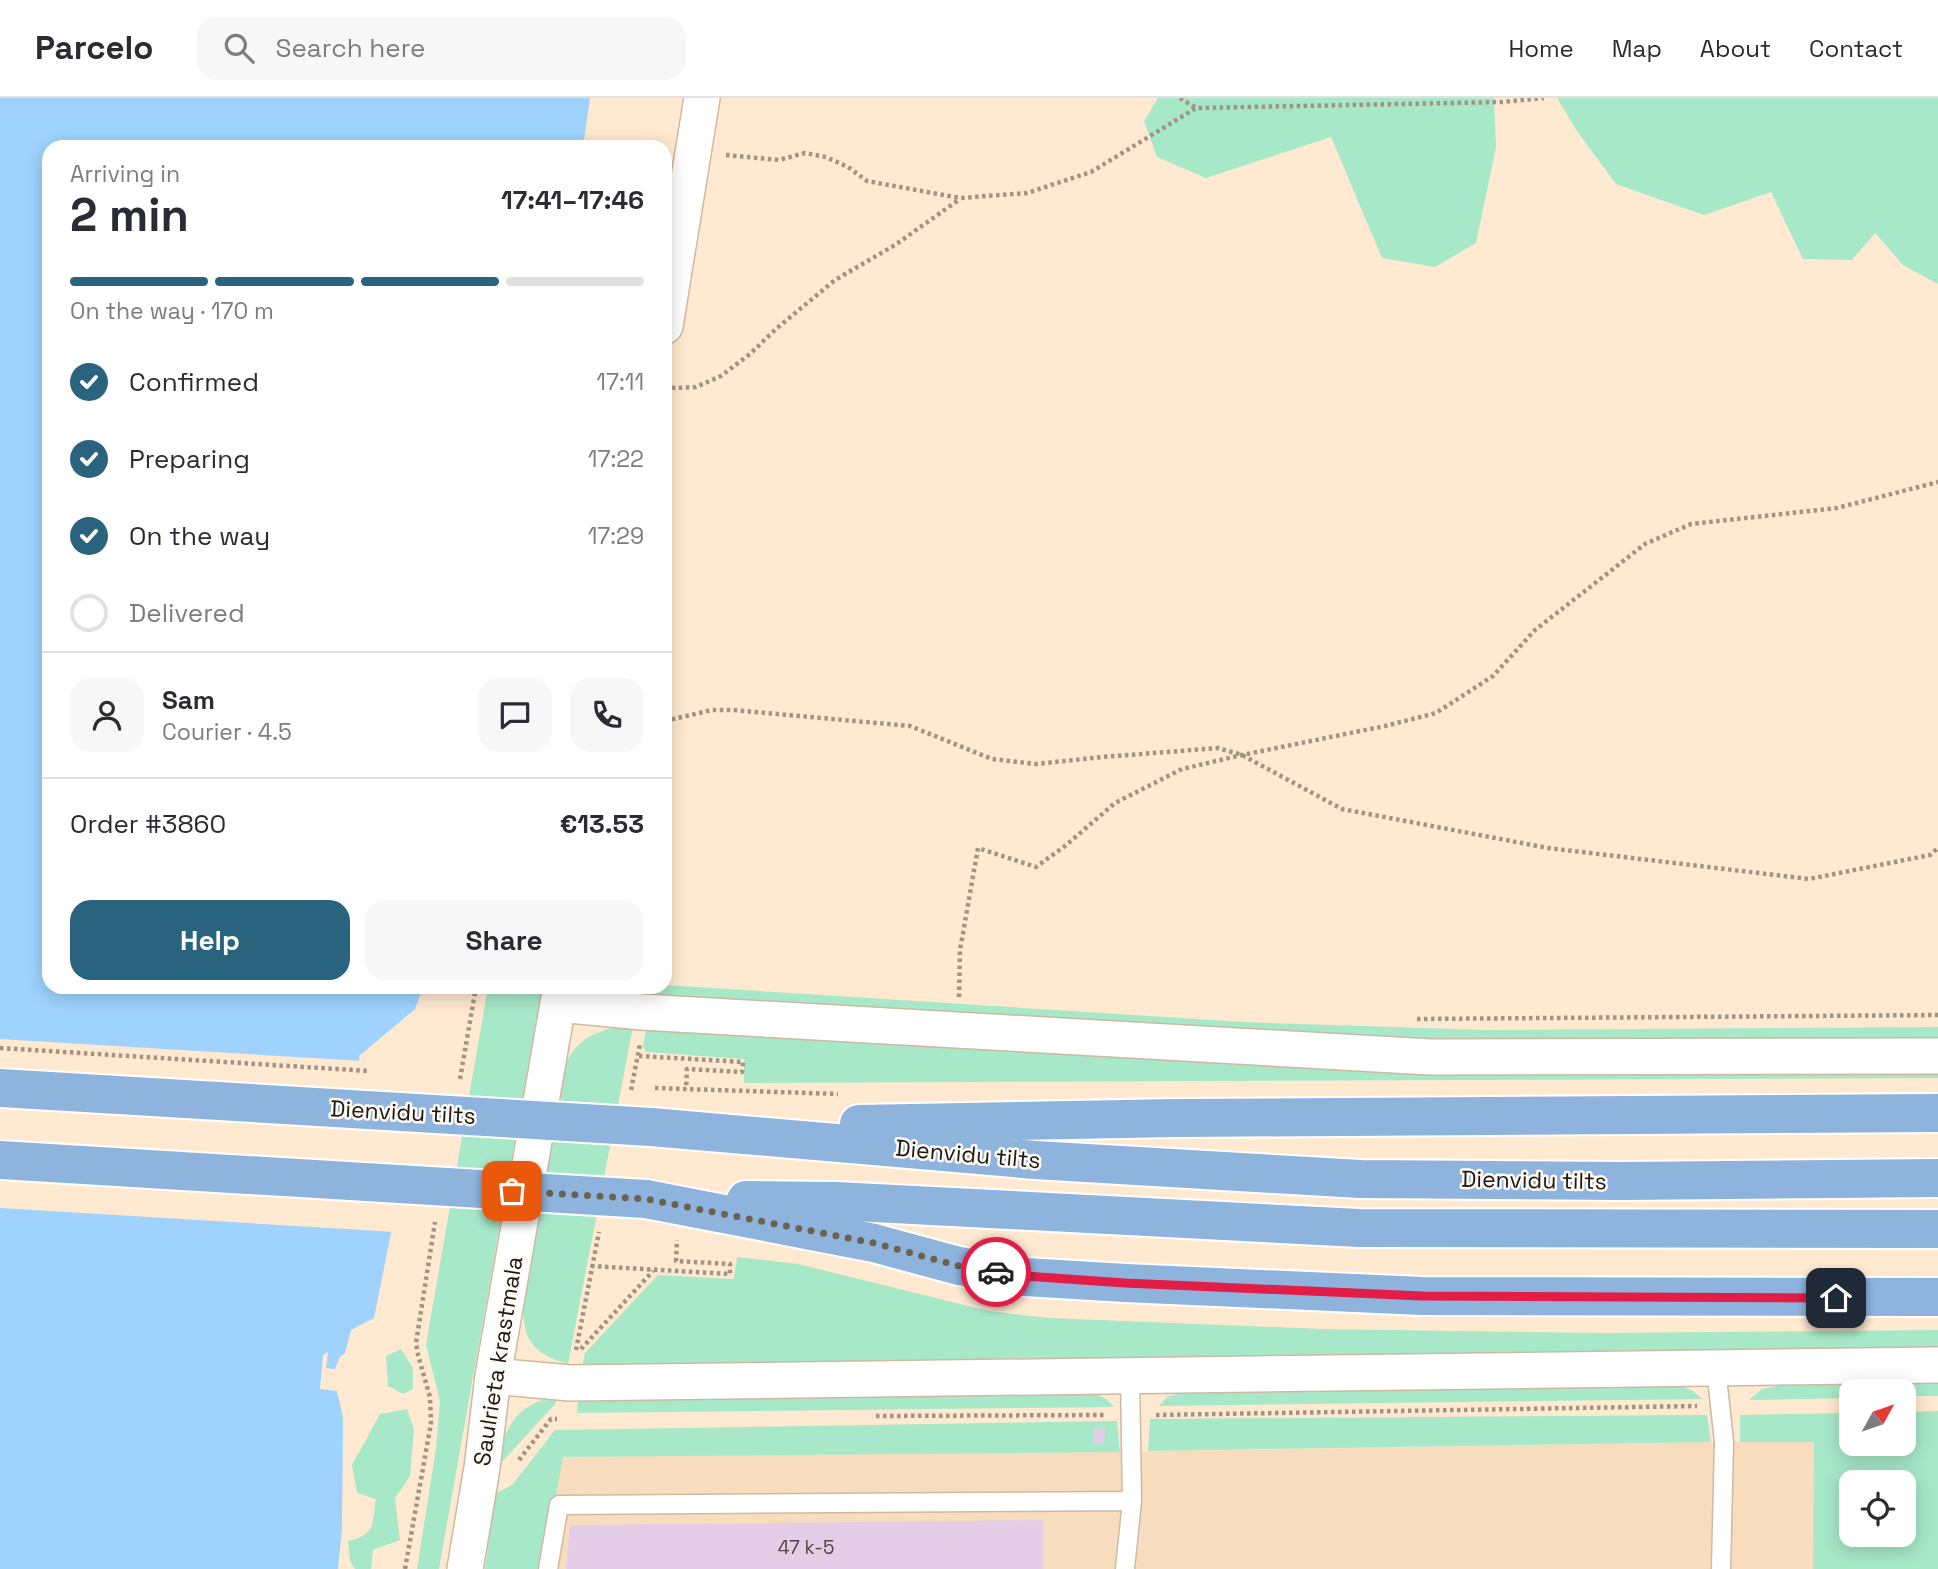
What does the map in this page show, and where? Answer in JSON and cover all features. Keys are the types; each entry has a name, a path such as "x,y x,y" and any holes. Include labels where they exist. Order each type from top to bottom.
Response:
{"highway":[{"name":"Dienvidu tilts","path":"0,1088 651,1127 1035,1160 1360,1179 1622,1181 1938,1178"},
{"path":"651,1127 1177,1118 1938,1113"},
{"name":"Dienvidu tilts","path":"0,1160 646,1199 836,1201 1359,1228 1938,1229"},
{"path":"646,1199 874,1243 959,1266 1025,1276 1422,1296 1938,1297"}],"street":[{"path":"672,281 702,98"},
{"path":"560,996 642,1012 1430,1057 1938,1056"},
{"name":"Saulrieta krastmala","path":"465,1569 482,1468 493,1376 560,996"},
{"path":"493,1376 570,1383 1938,1366"}],"lane":[{"path":"1716,1368 1724,1442 1721,1569"},
{"path":"1125,1569 1132,1501 1130,1375"},
{"path":"548,1569 559,1505 1132,1501"}],"path":[{"path":"1180,98 1196,108"},
{"path":"692,152 779,160 805,153 826,157 848,167 867,181 960,198 1027,193 1091,172 1196,108 1502,102 1544,98"},
{"path":"672,387 696,387 721,376 835,279 895,245 960,198"},
{"path":"959,1000 960,950 978,848 1036,867 1115,803 1182,769 1436,713 1493,676 1535,630 1645,544 1691,524 1837,508 1938,482"},
{"path":"672,719 712,710 733,710 910,726 992,759 1036,764 1218,748 1242,755 1342,809 1548,848 1809,879 1930,855 1938,848"},
{"path":"630,1096 639,1056 642,1012"},
{"path":"1404,1018 1431,1020 1938,1016"},
{"path":"0,1048 375,1071"},
{"path":"639,1056 743,1062 742,1072 687,1069 686,1089"},
{"path":"458,1076 472,1077"},
{"path":"625,1087 639,1087"},
{"path":"600,1227 575,1356 654,1270"},
{"path":"591,1266 730,1274 730,1264 676,1261 677,1240"},
{"path":"405,1569 430,1423 430,1397 416,1343"},
{"path":"482,1468 509,1472 551,1419 564,1418 570,1383"},
{"path":"868,1416 1132,1415 1720,1405"}],"shaded area":[{"path":"1839,1442 1839,1456 1907,1456 1911,1470 1839,1470 1839,1547 1916,1547 1916,1488 1938,1569 542,1569 562,1457"}],"green space":[{"path":"1158,98 1494,98 1496,147 1476,243 1435,267 1382,258 1331,137 1206,178 1157,157 1144,121"},
{"path":"1557,98 1938,98 1938,284 1903,265 1875,233 1852,260 1803,259 1771,192 1704,215 1616,184 1577,131"},
{"path":"672,985 1243,1022 1485,1030 1938,1027 1938,1039 1428,1042 649,999 650,994 672,994"},
{"path":"487,994 541,994 439,1569 417,1569 436,1448 440,1401 426,1345"},
{"path":"619,1026 633,1027 568,1364 547,1356 534,1345 526,1330 523,1308 566,1063 582,1042 602,1031"},
{"path":"646,1027 1292,1068 1408,1071 1938,1069 1938,1078 744,1083 744,1059 646,1052 643,1047"},
{"path":"737,1257 798,1264 989,1311 1049,1318 1323,1329 1601,1333 1938,1330 1938,1351 582,1367 585,1353 658,1275 734,1279"},
{"path":"401,1349 413,1368 413,1389 403,1394 388,1386 386,1356"},
{"path":"1916,1380 1938,1380 1938,1396 1916,1396"},
{"path":"1839,1382 1839,1398 1749,1400 1762,1389 1793,1383"},
{"path":"1682,1386 1702,1399 1159,1406 1167,1397 1190,1390"},
{"path":"1093,1392 1114,1407 577,1413 578,1397"},
{"path":"558,1397 555,1404 503,1461 497,1463 509,1427 523,1410 533,1404"},
{"path":"407,1409 414,1429 410,1476 395,1498 400,1540 373,1550 371,1569 355,1569 350,1561 348,1541 368,1532 373,1522 376,1499 357,1493 352,1465 380,1414"},
{"path":"1938,1411 1938,1569 1813,1569 1814,1442 1740,1442 1740,1415 1839,1413 1839,1456 1916,1456 1916,1412"},
{"path":"1707,1415 1711,1442 1148,1451 1150,1419"},
{"path":"1117,1421 1120,1452 563,1457 542,1569 485,1569 495,1494 512,1485 555,1430"}],"water":[{"path":"0,98 590,98 584,140 42,140 42,994 420,994 415,1009 359,1056 363,1099 393,1223 374,1318 351,1330 345,1353 340,1357 335,1369 326,1368 328,1352 323,1355 320,1389 337,1391 343,1417 342,1530 338,1569 0,1569"}],"pier":[{"path":"0,1039 363,1061 378,1160 397,1223 395,1232 0,1208"}],"building":[{"path":"1094,1428 1105,1429 1104,1444 1093,1443"},
{"path":"1043,1520 1043,1569 566,1569 570,1525"}],"way so far":[{"path":"512,1191 646,1199 874,1243 959,1266 996,1272"}],"route":[{"path":"996,1272 1125,1283 1422,1296 1836,1298"}]}
